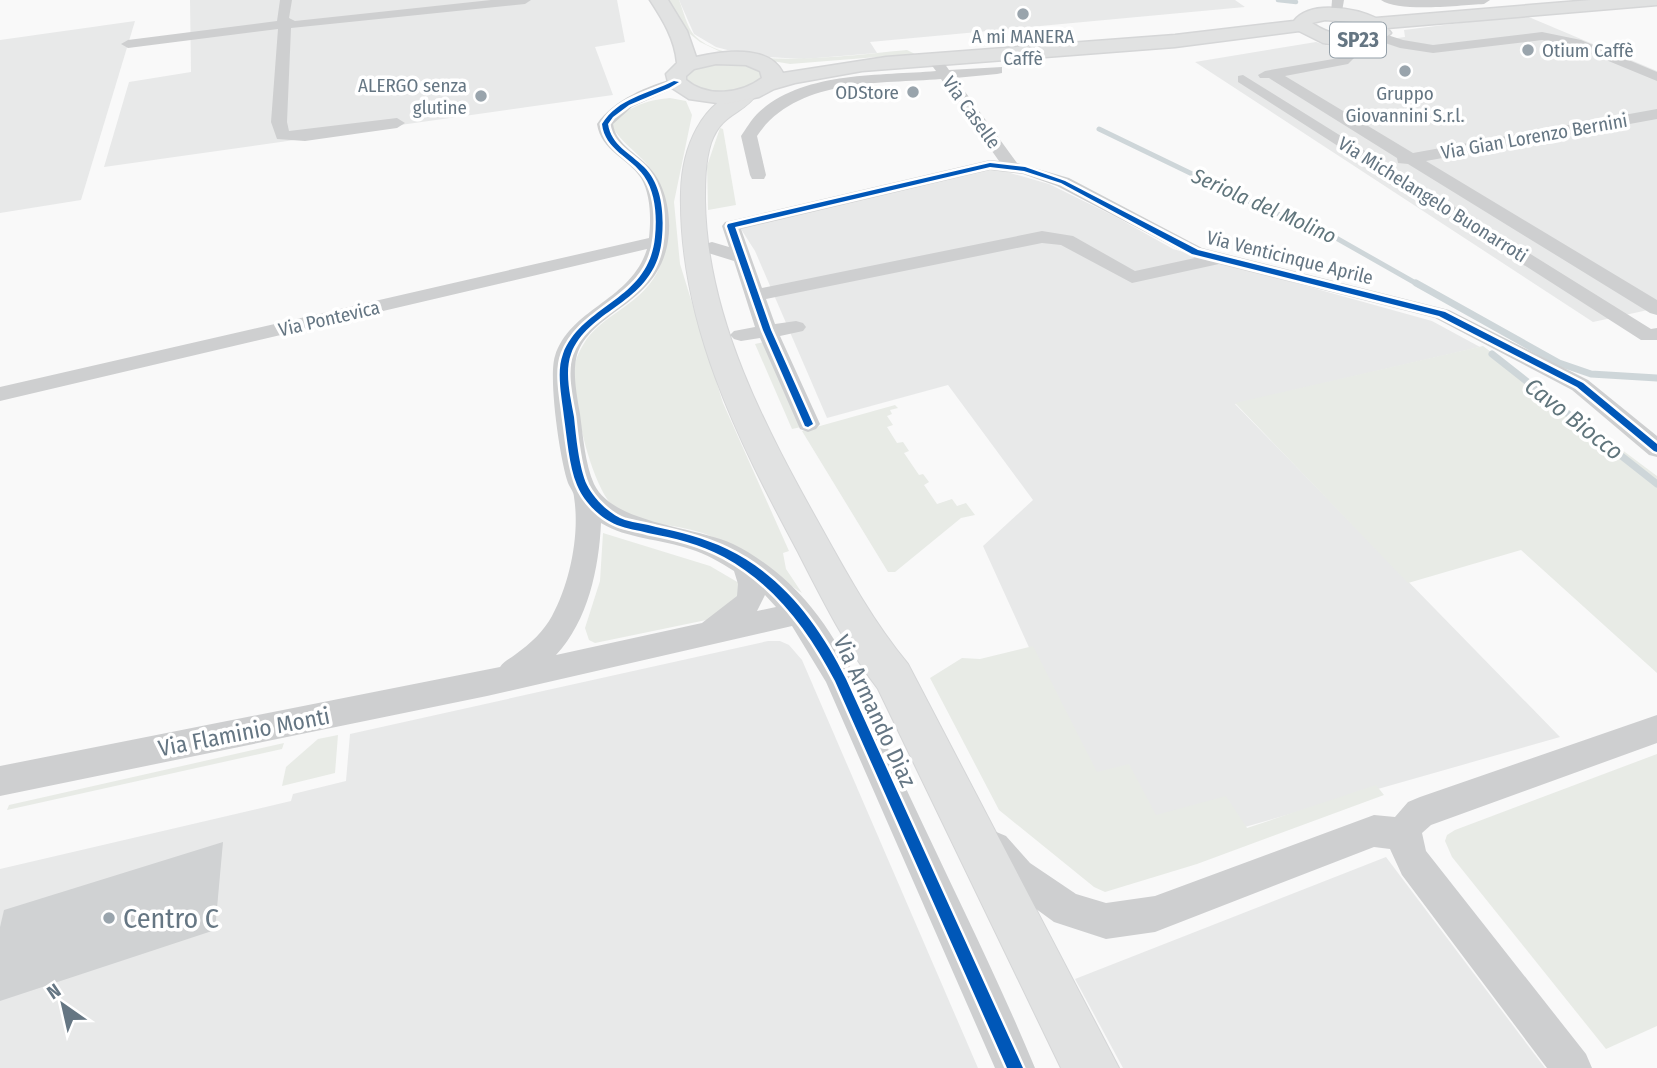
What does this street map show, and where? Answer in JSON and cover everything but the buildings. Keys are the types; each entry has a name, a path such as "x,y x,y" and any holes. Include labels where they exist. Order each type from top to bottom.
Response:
{"main road":[{"path":"659,0 675,25 684,47 687,83 704,110 707,127"},
{"name":"SP23","path":"760,62 802,66 940,67 1203,37 1312,30 1347,40 1375,30 1654,0"},
{"name":"SP23","path":"1312,30 1303,21 1338,7 1375,30"},
{"path":"675,25 702,47 727,57 760,62 773,72 768,84 747,94 720,97 687,83"},
{"path":"687,83 705,60 727,57"},
{"name":"SP23","path":"768,84 806,74 872,65"},
{"name":"Via Armando Diaz","path":"747,94 723,109 707,127 696,163 690,209 692,237 709,313 733,383 768,463 867,646 893,677 1091,1068"},
{"name":"Via Armando Diaz","path":"692,189 721,237 754,332 790,454 889,642 893,677"},
{"path":"709,313 754,332"}],"street":[{"path":"286,0 282,20 285,24 279,121 283,136 305,136 397,123"},
{"path":"128,44 285,24 310,24 526,0"},
{"path":"1387,0 1424,4 1484,0"},
{"path":"1375,30 1409,46 1433,49 1527,36 1551,37 1576,43 1657,77"},
{"name":"Via Michelangelo Buonarroti","path":"1347,40 1351,54 1343,61 1243,79 1652,335"},
{"path":"758,175 749,136 757,119 786,100 815,89 940,67 997,70"},
{"name":"Via Caselle","path":"940,67 1010,165"},
{"path":"1614,71 1657,90"},
{"name":"Via Michelangelo Buonarroti","path":"1272,74 1657,309"},
{"path":"587,496 578,473 565,360 578,335 627,297 639,284 653,260 659,241 657,202 650,178 610,140 604,129 609,116 618,109 687,83"},
{"name":"Via Gian Lorenzo Bernini","path":"1378,165 1657,114"},
{"name":"Via Venticinque Aprile","path":"721,237 990,164 1010,165 1063,182 1195,252 1442,314 1580,385 1657,449"},
{"name":"Via Armando Diaz","path":"721,237 743,258 756,295 754,332 808,424"},
{"path":"756,295 1042,237 1066,240 1132,278 1217,259"},
{"name":"Via Pontevica","path":"0,394 659,241"},
{"path":"1550,273 1585,265"},
{"path":"1629,291 1657,285"},
{"path":"754,332 796,327"},
{"name":"Via Armando Diaz","path":"587,496 610,518 702,543 746,564 771,583 800,612 821,643 840,679 1014,1068"},
{"name":"Via Flaminio Monti","path":"487,683 526,664 558,634 575,602 589,532 587,496"},
{"path":"589,532 605,524 622,523"},
{"path":"701,635 750,601 752,584 746,564"},
{"name":"Via Flaminio Monti","path":"0,781 487,683 800,612"},
{"path":"558,634 560,646 570,656 596,659"},
{"path":"1572,1068 1413,863 1403,834 1408,821 1420,813 1657,729"},
{"path":"958,806 1018,875 1067,909 1106,921 1156,914 1374,831 1403,834"}],"shaded area":[{"path":"190,0 617,0 625,42 595,47 613,95 104,167 129,82 191,72"},
{"path":"665,0 679,0 694,35 712,47 736,54 796,59 907,50 915,54 790,64 721,52 700,42 685,30"},
{"path":"679,0 1235,0 1245,7 870,42 877,53 804,59 750,56 716,47 694,34"},
{"path":"1524,15 1657,71 1657,308 1593,322 1195,62 1316,42 1332,47 1405,37 1404,30"},
{"path":"135,21 81,200 0,213 0,40"},
{"path":"711,63 746,63 761,72 762,79 745,90 735,92 704,89 685,81 690,70"},
{"path":"670,98 686,101 692,115 674,202 680,264 723,403 789,551 783,553 786,569 802,593 745,554 708,535 641,520 620,512 610,503 600,487 585,444 574,379 577,357 591,334 644,290 653,279 661,259 658,182 649,166 622,140 611,125 624,113 638,106"},
{"path":"720,128 723,129 736,205 708,210 707,166"},
{"path":"993,168 1049,184 1173,249 1432,321 1480,347 1235,404 1560,737 1126,861 983,546 1033,500 948,385 827,418 755,251 739,226"},
{"path":"769,341 806,426 792,429 755,344"},
{"path":"1483,346 1657,476 1657,673 1521,550 1408,583 1235,403"},
{"path":"895,405 898,408 890,410 892,414 887,416 893,425 887,427 897,443 903,442 909,451 904,453 919,475 923,474 929,482 924,485 937,504 952,499 957,506 966,503 975,515 961,518 895,572 888,572 802,431"},
{"path":"603,533 710,566 739,583 745,596 716,618 595,643 589,640 585,628 600,581"},
{"path":"768,641 780,641 789,645 802,660 978,1068 0,1068 0,869 291,801 293,794 346,781 350,734"},
{"path":"1033,646 1097,772 1129,764 1156,815 1226,796 1247,828 1376,785 1384,795 1197,864 1105,892 1094,887 999,810 930,678 962,658 980,659"},
{"path":"338,735 335,773 282,786 286,767 318,739"},
{"path":"284,743 282,749 7,810 9,805"},
{"path":"1657,754 1657,1026 1606,1049 1452,857 1445,841 1447,835 1455,830"},
{"path":"1386,857 1545,1068 1123,1068 1075,979"}],"waterway":[{"name":"Cavo Biocco","path":"1278,0 1296,2"},
{"name":"Seriola del Molino","path":"1099,129 1271,212 1315,226 1419,285"},
{"name":"Seriola del Molino","path":"1416,283 1559,363 1591,374 1657,378"},
{"name":"Cavo Biocco","path":"1492,354 1657,484"}],"cycle path":[{"path":"676,82 626,103 610,116 605,124 606,132 615,146 643,170 652,183 658,208 659,235 652,264 642,280 629,294 585,327 566,356 567,399 581,483 598,506 622,523 701,542 746,565 784,596 815,635 840,679 1015,1068"},
{"path":"808,424 767,330 731,226 990,165 1025,169 1063,182 1195,252 1442,314 1580,385 1657,449"}],"place":[{"name":"A mi MANERA Caffè","path":"1023,14"},
{"name":"Otium Caffè","path":"1528,50"},
{"name":"Gruppo Giovannini S.r.l.","path":"1405,71"},
{"name":"ODStore","path":"913,92"},
{"name":"ALERGO senza glutine","path":"481,96"},
{"name":"Centro C","path":"109,918"}]}
